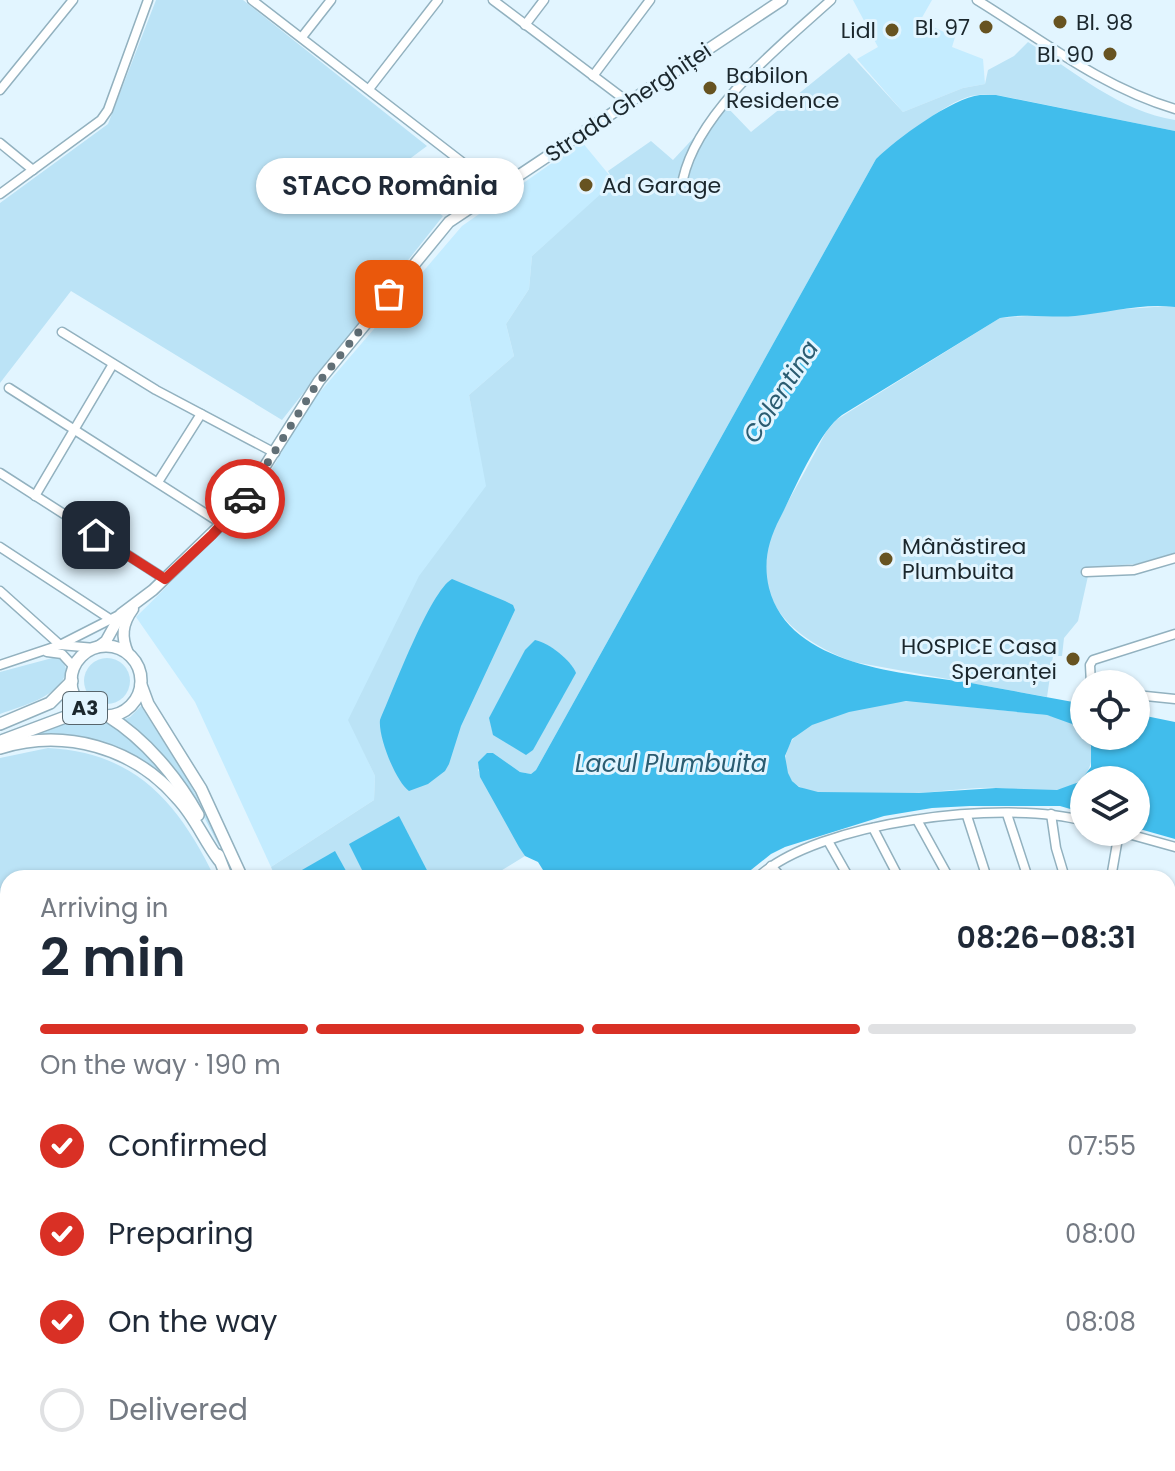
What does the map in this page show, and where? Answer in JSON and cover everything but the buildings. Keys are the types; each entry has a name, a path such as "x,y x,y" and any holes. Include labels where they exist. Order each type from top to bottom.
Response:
{"highway":[{"path":"96,648 114,647 128,653 137,664 148,704 201,789 238,870"},
{"name":"A3","path":"92,712 75,696 72,681 74,667 82,656 96,648"},
{"name":"A3","path":"0,724 50,703 72,681"},
{"name":"A3","path":"108,716 130,706 141,685"},
{"name":"A3","path":"0,742 68,716 92,712 108,716 135,737 169,772 196,810 223,870"},
{"path":"0,748 60,740 92,745 120,754 152,774 177,797 219,860"}],"main road":[{"name":"Strada Gherghiței","path":"96,648 108,638 121,614 165,579 251,492 319,381 453,218 778,1"},
{"path":"128,653 123,636 124,625 136,605"}],"street":[{"path":"0,90 73,0"},
{"path":"0,194 92,129 105,116 148,0"},
{"path":"252,0 497,189"},
{"path":"302,37 331,0"},
{"path":"369,89 438,0"},
{"path":"493,0 628,102"},
{"path":"525,25 544,0"},
{"path":"593,76 650,0"},
{"path":"683,179 690,152 710,121 777,49 831,0"},
{"path":"977,0 1101,79 1175,109"},
{"path":"0,143 33,170"},
{"path":"62,332 201,414 275,453"},
{"path":"35,496 113,364"},
{"path":"9,388 222,524"},
{"path":"158,482 201,414"},
{"path":"0,473 165,579"},
{"path":"0,547 110,619"},
{"path":"1086,572 1134,570 1175,558"},
{"path":"0,591 60,645"},
{"name":"Strada Gherghiței","path":"0,665 60,645 121,614"},
{"path":"1090,670 1093,660 1175,634"},
{"name":"Strada Gherghiței","path":"60,645 96,648"},
{"path":"42,652 59,653 74,667"},
{"path":"1150,696 1175,699"},
{"path":"1007,814 1025,870"},
{"path":"766,870 828,841 917,820 1007,814 1051,814 1070,818"},
{"path":"1051,814 1063,870"},
{"path":"967,816 984,870"},
{"path":"917,820 945,870"},
{"path":"873,828 895,870"},
{"path":"1150,840 1175,847"},
{"path":"828,841 844,870"},
{"path":"1113,870 1117,846"},
{"path":"771,866 775,870"}],"shaded area":[{"path":"156,0 243,0 427,146 388,175 443,216 282,420 71,291 0,383 0,203 108,124"},
{"path":"853,0 932,0 920,21 955,37 952,47 983,59 985,84 963,88 903,112 857,59 878,47"},
{"path":"1028,42 1117,99 1155,116 1175,120 1175,131 997,95 977,95 960,100 935,114 876,159 536,770 531,774 520,772 493,753 478,770 525,856 502,870 272,870 271,867 374,800 375,776 348,720 419,576 486,486 469,395 514,356 506,324 529,289 532,256 614,182 608,171 651,141 673,160 726,106 751,132 849,53 903,112 963,88 985,84 988,70 1014,56"},
{"path":"582,142 615,182 532,256 529,289 506,324 514,356 469,395 487,486 349,720 375,776 374,800 271,867 195,702 136,617 224,530 263,485 308,406 462,226"},
{"path":"1175,307 1175,553 1136,564 1090,567 1078,621 1064,638 1062,656 1053,656 1047,697 854,662 817,645 786,620 768,588 765,568 767,546 826,432 836,420 1000,318"},
{"path":"56,657 63,661 67,671 56,688 39,699 0,714 0,672"},
{"path":"107,658 123,665 130,681 123,697 107,704 91,697 84,681 91,665"},
{"path":"915,701 1047,715 1065,720 1070,722 1070,750 1091,750 1091,761 1089,766 1070,766 1070,786 1060,790 986,788 917,793 820,793 794,783 788,775 785,758 797,734 828,717 888,703"},
{"path":"141,706 189,782 222,845 219,846 202,813 122,720"},
{"path":"87,717 112,725 133,739 184,799 118,749 17,740 69,720"},
{"path":"48,748 79,752 130,771 170,805 211,870 0,870 0,758"}],"water":[{"name":"Lacul Plumbuita","path":"980,95 996,95 1175,131 1175,307 1137,307 1075,316 1000,318 842,415 816,448 776,527 768,552 767,578 781,614 800,635 824,650 883,669 1070,701 1070,723 1047,715 906,701 849,712 812,725 792,739 785,756 792,781 799,787 818,792 919,793 996,788 1057,790 1070,785 1070,809 1060,806 970,806 932,808 884,816 785,847 751,870 543,870 519,847 480,777 478,762 487,753 493,753 520,772 531,774 536,770 876,159 910,131 955,103"},
{"path":"452,579 505,601 515,610 461,726 445,771 428,784 409,791 389,758 380,720 433,602"},
{"path":"535,640 559,653 576,673 533,750 526,755 493,735 489,718 525,650"},
{"name":"Lacul Plumbuita","path":"1150,717 1175,722 1175,839 1150,832 1150,766 1091,766 1091,750 1150,750"},
{"path":"399,816 427,870 362,870 349,844"},
{"path":"335,851 346,870 302,870"}],"way so far":[{"path":"245,499 315,387 389,294"}],"place":[{"name":"Bl. 98","path":"1060,22"},
{"name":"Bl. 97","path":"986,27"},
{"name":"Lidl","path":"892,30"},
{"name":"Bl. 90","path":"1110,54"},
{"name":"Babilon Residence","path":"710,88"},
{"name":"Ad Garage","path":"586,185"},
{"name":"STACO România","path":"389,294"},
{"name":"Mânăstirea Plumbuita","path":"886,559"},
{"name":"HOSPICE Casa Speranței","path":"1073,659"}],"route":[{"path":"96,535 165,579 245,499"}],"water label":[{"name":"Colentina","path":"781,392"}]}
